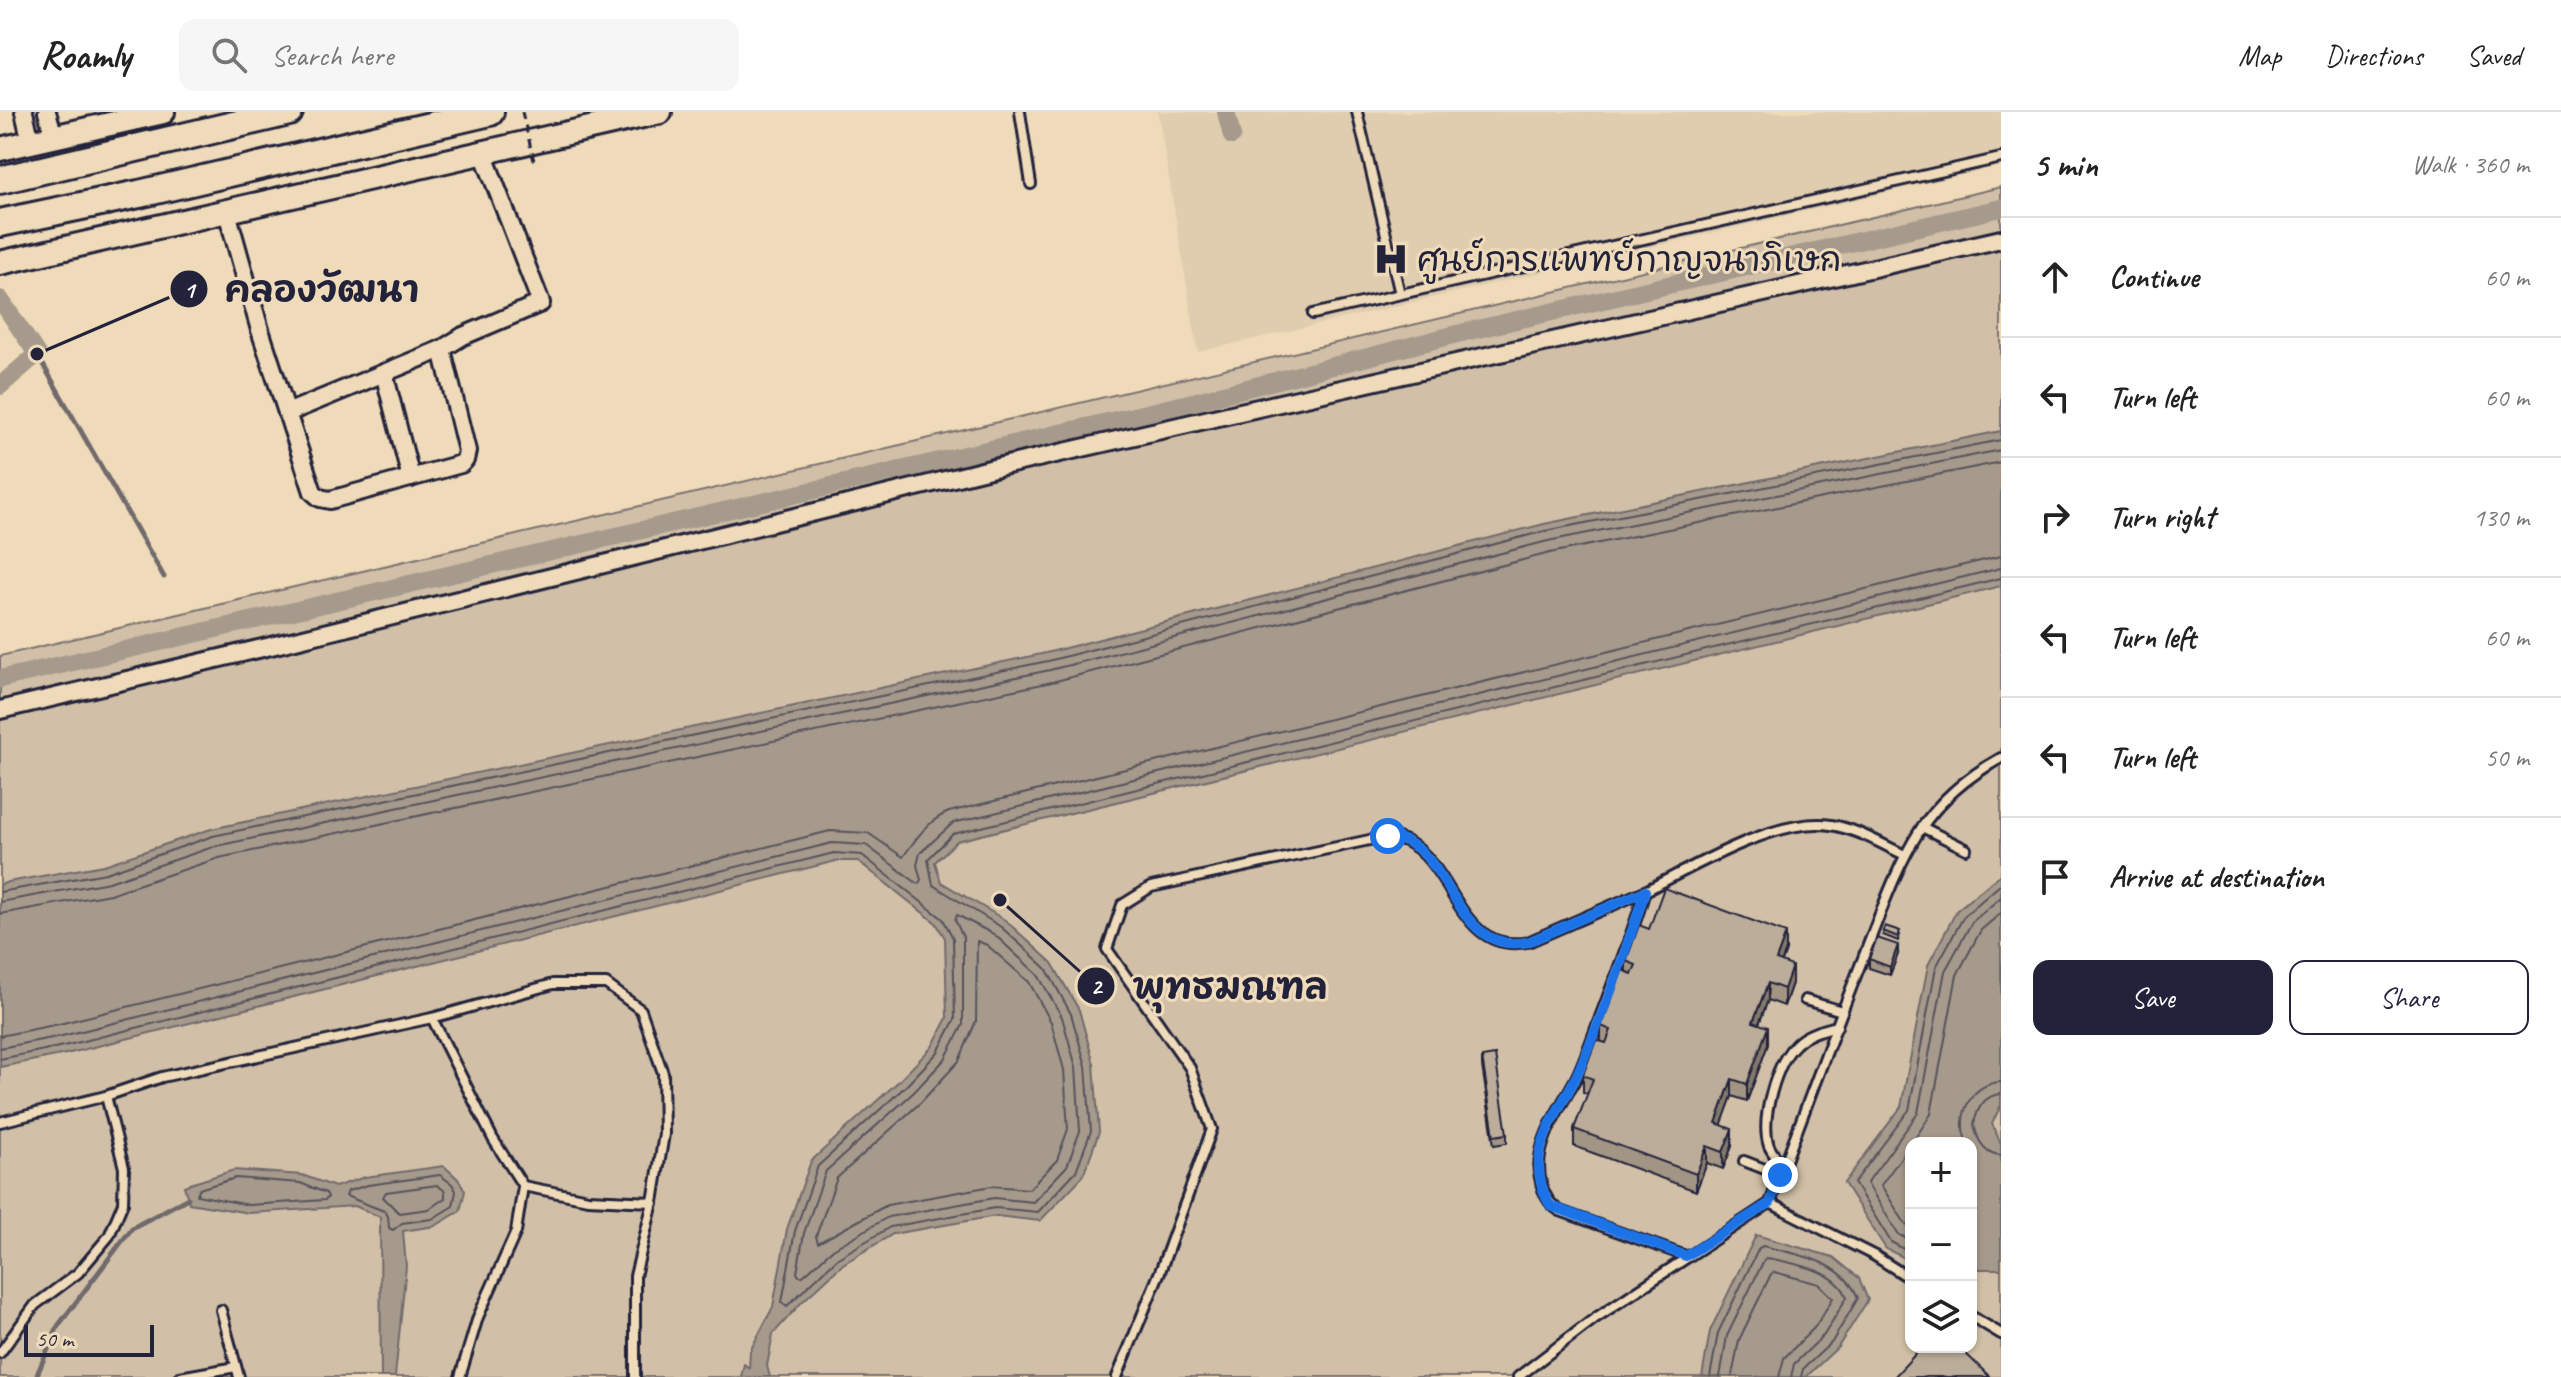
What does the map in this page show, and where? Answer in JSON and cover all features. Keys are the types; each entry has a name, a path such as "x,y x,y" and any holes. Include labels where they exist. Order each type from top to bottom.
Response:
{"highway":[{"path":"0,180 289,112"},
{"path":"0,223 139,194 490,112"}],"main road":[{"path":"0,149 163,112"},
{"path":"0,263 660,112"}],"street":[{"path":"24,112 31,142"},
{"path":"47,112 54,137"},
{"path":"287,413 442,349 463,336 541,303 483,153"},
{"path":"227,212 260,330 313,492 320,498 330,500 461,464 465,460 467,451 442,349"},
{"path":"0,710 994,468 2001,239"},
{"path":"384,373 411,478"}],"lane":[{"path":"1020,112 1031,184"},
{"path":"1357,112 1400,294"},
{"path":"1313,314 2001,158"},
{"path":"1518,1377 1594,1319 1770,1203 1905,855 1922,827 1968,779 2001,758"},
{"path":"1117,1377 1161,1269 1212,1129 1190,1068 1107,949 1122,905 1151,887 1388,836 1404,837 1452,892 1471,923 1482,934 1514,944 1528,942 1645,891 1768,833 1810,823 1853,830 1905,855"},
{"path":"1922,827 1966,849"},
{"path":"1645,891 1578,1073 1548,1130 1540,1153 1541,1180 1546,1198 1551,1206 1560,1211 1686,1256"},
{"path":"0,1122 106,1096 162,1077 432,1018 553,984 606,984 641,1010 663,1073 664,1134 653,1202 635,1276 635,1377"},
{"path":"1805,1000 1842,1011"},
{"path":"432,1018 493,1139 523,1186 516,1232 478,1317 460,1377"},
{"path":"1782,1171 1770,1147 1766,1123 1770,1100 1785,1058 1796,1043 1812,1033 1837,1026"},
{"path":"0,1353 35,1305 78,1273 109,1236 123,1203 124,1168 106,1096"},
{"path":"1744,1161 1782,1171"},
{"path":"523,1186 588,1199 653,1202"},
{"path":"1770,1203 1875,1256 1905,1275"},
{"path":"221,1310 239,1377"},
{"path":"1977,1320 2001,1334"},
{"path":"186,1376 236,1367"}],"path":[{"path":"522,112 535,165"}],"shaded area":[{"name":"ศูนย์การแพทย์กาญจนาภิเษก","path":"1158,112 2001,112 2001,166 1198,352"},
{"path":"2001,187 2001,1377 0,1377 0,656"}],"water":[{"path":"2001,431 2001,586 957,841 935,862 941,882 1005,920 1052,963 1079,1010 1094,1064 1099,1132 1083,1176 1040,1221 996,1216 893,1234 843,1264 773,1334 767,1366 770,1377 741,1377 744,1364 749,1368 750,1351 773,1307 787,1229 811,1161 932,1047 947,1018 945,938 936,923 858,861 836,861 66,1054 0,1067 0,885 8,882 104,865 211,829 1046,653 1544,524"},
{"path":"2001,874 2001,1105 1992,1124 2001,1144 2001,1269 1977,1269 1977,1137 1905,1137 1905,1258 1886,1249 1844,1183 1901,1107 1928,965 1957,910"},
{"path":"444,1166 465,1191 460,1211 435,1226 403,1231 406,1266 395,1377 381,1377 380,1217 355,1206 249,1213 189,1203 184,1186 234,1170 302,1175 335,1187 365,1177"},
{"path":"1756,1235 1833,1257 1859,1278 1868,1300 1838,1347 1806,1377 1702,1377 1710,1331"}],"building":[{"path":"1664,888 1786,933 1776,960 1792,966 1784,989 1768,983 1753,1022 1768,1027 1747,1084 1732,1079 1716,1123 1732,1129 1723,1152 1707,1146 1696,1174 1574,1129 1593,1079 1583,1075 1596,1040 1606,1043 1611,1030 1601,1026 1622,970 1632,974 1636,965 1626,961 1639,925 1649,929"},
{"path":"1885,926 1900,931 1898,937 1883,931"},
{"path":"1877,938 1898,945 1890,967 1869,959"},
{"path":"1495,1055 1507,1134 1494,1136 1482,1057"},
{"path":"1916,1353 1965,1353 1990,1377 1894,1377"}],"waterway":[{"path":"1226,112 1232,136"},
{"path":"0,679 1185,404 1465,332 2001,208"},
{"path":"0,299 37,354 0,386"},
{"path":"37,354 164,577"},
{"path":"36,1377 58,1326 132,1228 188,1198"}],"place":[{"name":"ศูนย์การแพทย์กาญจนาภิเษก","path":"1391,259"},
{"name":"คลองวัฒนา","path":"37,354"},
{"name":"พุทธมณฑล","path":"1000,900"}],"route":[{"path":"1388,836 1404,837 1425,855 1471,923 1482,934 1497,941 1514,944 1528,942 1645,891 1578,1073 1559,1105 1540,1153 1541,1180 1551,1206 1686,1256 1770,1203 1780,1175"}]}
